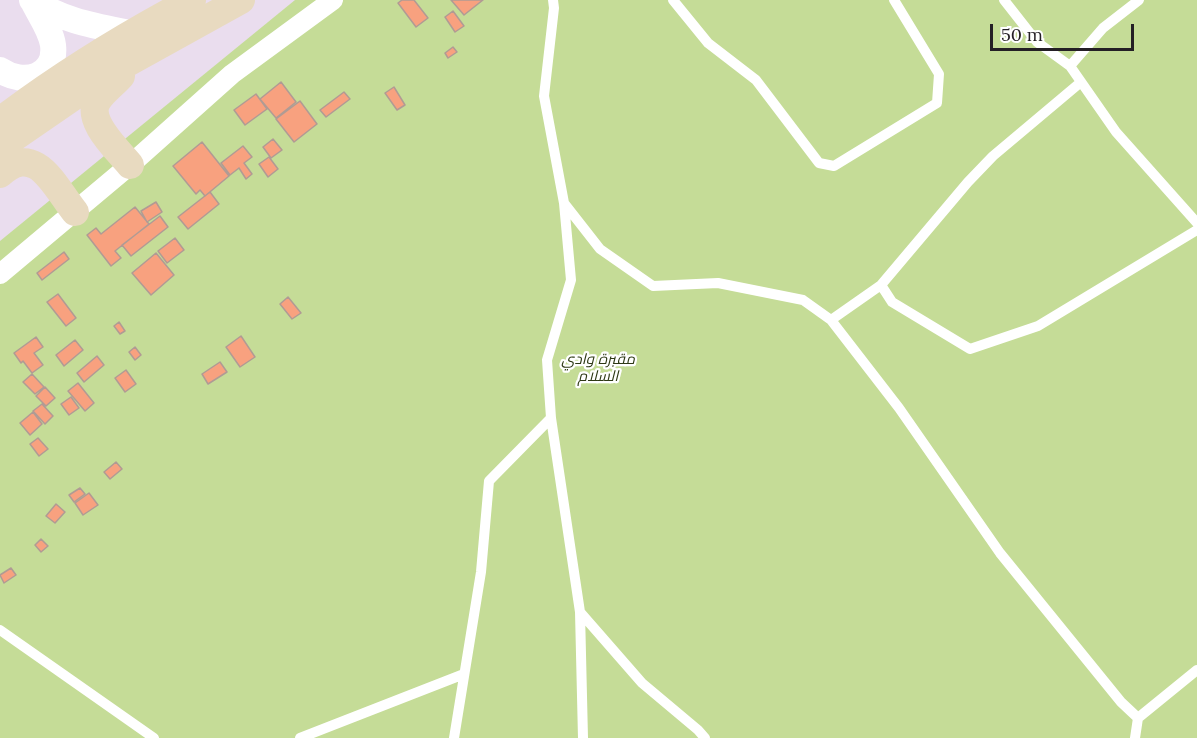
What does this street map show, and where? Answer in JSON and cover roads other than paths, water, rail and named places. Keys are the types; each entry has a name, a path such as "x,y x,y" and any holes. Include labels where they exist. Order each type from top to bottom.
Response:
{"main road":[{"path":"0,150 192,0"},
{"path":"0,121 65,73 241,0"},
{"path":"130,165 98,125 95,119 95,107 137,43"},
{"path":"0,174 16,162 23,161 38,165 75,212"}],"street":[{"path":"0,274 130,165 232,74 333,0"},
{"path":"32,1 69,20 137,43"},
{"path":"0,70 20,79 31,78 41,73 53,55 53,43 32,1"}],"lane":[{"path":"553,0 544,96 564,203 571,280 547,360 551,418 580,612 583,738"},
{"path":"673,0 708,43 756,80 819,163 834,166 937,103 939,74 894,0"},
{"path":"1004,0 1037,42 1070,66 1116,132 1197,223"},
{"path":"1070,66 1103,28 1139,0"},
{"path":"831,320 881,285 968,182 993,156 1081,82"},
{"path":"564,203 600,249 653,286 718,283 803,300 831,320 900,408 1000,553 1121,702 1138,718"},
{"path":"881,285 892,302 969,349 1038,326 1197,230"},
{"path":"454,738 481,572 489,481 551,418"},
{"path":"580,612 642,683 705,738"},
{"path":"0,630 154,738"},
{"path":"1135,738 1138,718 1197,670"},
{"path":"300,738 464,674"}],"park label":[{"name":"مقبرة وادي السلام","path":"598,368"}]}
